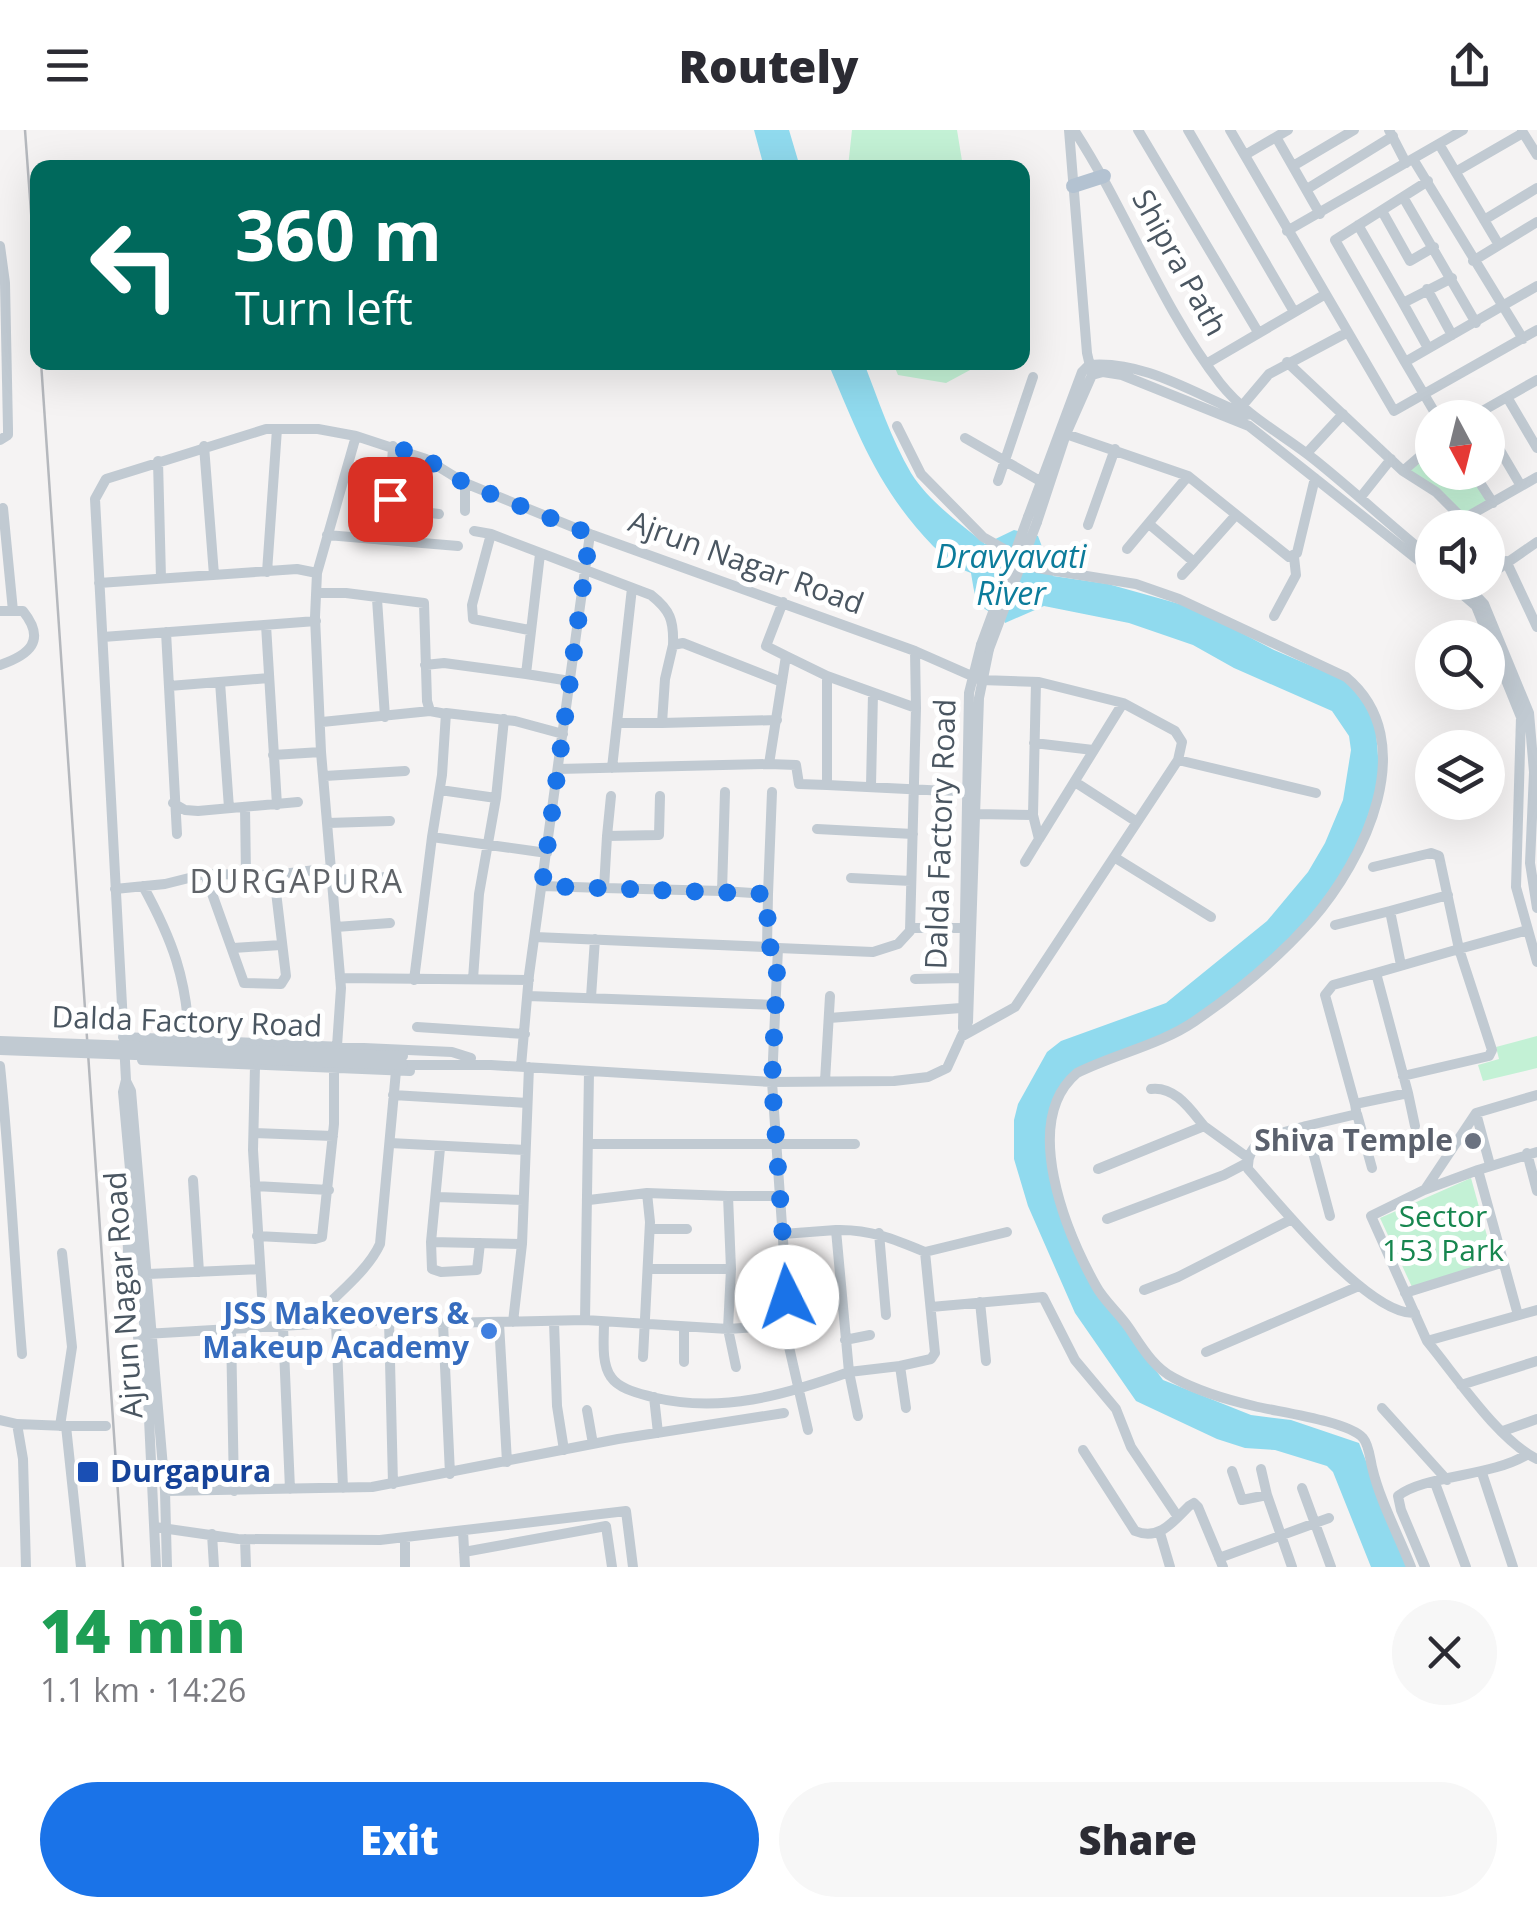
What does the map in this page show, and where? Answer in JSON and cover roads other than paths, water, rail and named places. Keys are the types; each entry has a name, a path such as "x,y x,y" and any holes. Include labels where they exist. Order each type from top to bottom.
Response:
{"main road":[{"path":"1072,186 1104,176"}],"street":[{"name":"Shipra Path","path":"1072,130 1104,176 1164,294 1206,364 1246,416 1415,558"},
{"name":"Dalda Factory Road","path":"962,1032 968,711 985,647 1090,370 1072,186 1072,130"},
{"path":"1138,130 1258,332"},
{"path":"1188,130 1293,310"},
{"path":"1230,130 1394,411 1537,330"},
{"path":"1245,155 1288,130"},
{"path":"1294,166 1354,130"},
{"path":"1287,231 1463,130"},
{"path":"1457,171 1522,131 1537,155"},
{"path":"1307,189 1391,133 1428,181 1523,339"},
{"path":"1276,137 1320,214"},
{"path":"1439,144 1499,245"},
{"path":"1428,181 1335,240 1428,400"},
{"path":"1484,220 1537,188"},
{"path":"1403,197 1476,322"},
{"path":"1382,211 1410,261 1434,247"},
{"path":"1473,261 1537,222"},
{"path":"1358,225 1428,348"},
{"path":"0,246 8,435 0,440"},
{"path":"1403,303 1452,278"},
{"path":"1405,362 1537,286"},
{"path":"1427,290 1452,335"},
{"path":"1206,364 1324,295"},
{"path":"1090,370 1122,374 1246,416 1255,386 1288,362 1348,332"},
{"path":"1288,362 1403,471 1455,510"},
{"name":"Dalda Factory Road","path":"1032,520 1040,480 1082,372 1090,370"},
{"path":"998,481 1034,377"},
{"path":"1502,400 1537,380"},
{"path":"1507,397 1537,448"},
{"path":"1307,454 1343,414"},
{"name":"Shipra Path","path":"1246,416 1275,429 1415,545"},
{"path":"897,426 922,474 983,537 1037,568 1136,584 1195,606 1346,677 1360,688 1374,711 1383,744 1384,773 1373,813 1356,857 1312,919 1278,955 1196,1021 1166,1038 1076,1072 1066,1081 1048,1127 1049,1160 1070,1227 1096,1287 1153,1362 1173,1378 1206,1390 1362,1436 1375,1482 1411,1567"},
{"path":"267,572 277,429"},
{"name":"Ajrun Nagar Road","path":"167,1567 161,1527 148,1274 131,1091 124,1059 95,498 99,487 117,473 245,432 318,429 356,436 426,459 466,484 590,534 916,651 976,678 1036,682 1123,704 1174,731 1182,742 1178,760"},
{"path":"1066,434 1188,476 1289,557 1294,557"},
{"path":"337,1046 340,978 321,752 316,593 317,573 356,436"},
{"path":"965,438 1040,480"},
{"path":"204,446 214,574"},
{"path":"391,538 393,446"},
{"path":"1088,524 1115,449"},
{"path":"1360,498 1391,459"},
{"path":"1505,459 1521,486"},
{"path":"158,461 161,578"},
{"path":"1403,471 1415,461"},
{"path":"1127,549 1188,476"},
{"path":"1485,510 1537,477"},
{"path":"1274,616 1296,575 1294,557 1315,478"},
{"path":"465,511 466,484"},
{"path":"1485,490 1493,503"},
{"path":"3,508 4,570 13,611"},
{"path":"390,508 438,514"},
{"path":"1182,575 1236,516"},
{"path":"1149,524 1194,562"},
{"path":"474,531 492,534 651,594 668,608 674,623 673,645 662,724"},
{"path":"327,534 458,546"},
{"path":"492,534 472,605 473,620 530,630"},
{"path":"513,1322 522,1244 529,980 590,534"},
{"path":"1505,563 1537,542"},
{"path":"526,674 540,554"},
{"path":"99,584 214,574 296,570 317,573"},
{"path":"1505,578 1534,612 1537,626"},
{"path":"612,768 632,588"},
{"path":"316,593 424,603 430,711"},
{"path":"377,599 385,717"},
{"path":"1474,600 1531,738 1537,908"},
{"path":"783,602 766,646 827,676 916,708"},
{"path":"0,611 23,611 31,621 34,641 28,654 0,665"},
{"path":"102,637 316,621"},
{"path":"266,626 277,805"},
{"path":"166,632 176,834"},
{"path":"673,645 696,646 782,682"},
{"path":"535,938 874,952 898,944 910,928 916,651"},
{"path":"769,764 786,656"},
{"path":"426,665 444,663 570,681"},
{"path":"827,676 827,784"},
{"path":"168,686 269,678"},
{"name":"Dalda Factory Road","path":"0,1050 401,1064 471,1062 772,1082 928,1077 947,1068 968,1022 976,814 976,678"},
{"path":"220,682 229,808"},
{"path":"1036,682 1033,816 1039,839"},
{"path":"871,786 873,693"},
{"path":"1026,862 1123,704"},
{"path":"322,722 430,711 504,719 563,734"},
{"path":"414,980 440,790 446,714"},
{"path":"473,979 480,894 504,719"},
{"path":"617,723 777,720"},
{"path":"1531,738 1518,814 1518,894 1537,962"},
{"path":"1034,744 1092,750"},
{"path":"273,755 321,752"},
{"path":"962,1032 1015,1007 1178,760 1316,792"},
{"path":"558,769 796,765 799,784 967,792"},
{"path":"324,776 405,771"},
{"path":"1076,782 1137,822"},
{"path":"440,790 496,798"},
{"path":"722,890 725,792"},
{"path":"772,792 768,894 777,1004 772,1082 787,1297 784,1325 808,1430"},
{"path":"604,888 611,796"},
{"path":"607,836 659,835 660,796"},
{"path":"172,802 185,810 198,811 298,802"},
{"path":"245,807 246,876"},
{"path":"976,814 1033,816"},
{"path":"328,823 390,821"},
{"path":"817,830 913,834"},
{"path":"432,837 546,853"},
{"path":"1373,866 1435,853 1439,856 1460,949 1492,1054 1404,1076"},
{"path":"1114,857 1210,917"},
{"path":"115,889 205,874 274,875 332,868"},
{"path":"205,874 244,983 277,985 285,982 286,976 274,875"},
{"path":"333,880 388,877"},
{"path":"851,878 912,882"},
{"path":"143,886 180,966 188,1003 189,1039"},
{"path":"542,886 768,894"},
{"path":"1518,894 1535,891"},
{"path":"1334,925 1448,895"},
{"path":"1390,911 1401,965"},
{"path":"336,927 390,923"},
{"path":"910,928 964,928"},
{"path":"1372,1168 1325,994 1333,986 1528,930"},
{"path":"591,997 595,939"},
{"path":"234,948 282,945"},
{"path":"1376,973 1416,1126"},
{"path":"340,978 529,980"},
{"path":"915,979 961,978"},
{"path":"528,996 777,1004"},
{"path":"825,1081 830,996"},
{"path":"829,1018 961,1008"},
{"path":"418,1027 525,1034"},
{"path":"124,1037 452,1052 471,1062"},
{"name":"Dalda Factory Road","path":"0,1041 401,1064"},
{"path":"124,1059 334,1069 401,1064 393,1095 380,1244 372,1263 307,1325"},
{"path":"0,1066 22,1354"},
{"path":"255,1066 255,1186 262,1295"},
{"path":"257,1236 316,1240 322,1236 333,1136 334,1069"},
{"path":"585,1320 589,1072"},
{"name":"Ajrun Nagar Road","path":"126,1080 123,1092 165,1491 156,1567"},
{"path":"1151,1089 1163,1088 1181,1099 1204,1126 1247,1160 1248,1169 1292,1219 1359,1286 1401,1313 1416,1313"},
{"path":"1107,1219 1224,1176 1247,1160 1258,1140 1408,1093"},
{"path":"393,1095 527,1103"},
{"path":"1424,1190 1476,1113 1537,1096"},
{"path":"1476,1113 1490,1165"},
{"path":"1098,1169 1204,1126"},
{"path":"1306,1126 1330,1216"},
{"path":"254,1133 333,1136"},
{"path":"390,1143 526,1150"},
{"path":"590,1144 855,1144"},
{"path":"440,1148 432,1269 478,1270 480,1243"},
{"path":"1534,1460 1460,1385 1427,1341 1371,1216 1424,1190 1532,1152 1537,1191"},
{"path":"1478,1170 1518,1315"},
{"path":"125,1176 128,1277 135,1288 143,1415 158,1414"},
{"path":"193,1180 200,1272"},
{"path":"255,1186 329,1190"},
{"path":"588,1200 647,1193 782,1196"},
{"path":"642,1357 650,1229 647,1193"},
{"path":"728,1196 728,1329 736,1367"},
{"path":"437,1197 524,1200"},
{"path":"1144,1290 1292,1219"},
{"path":"650,1229 688,1229"},
{"path":"783,1234 836,1230 879,1233 925,1252 1007,1232"},
{"path":"836,1230 845,1340 858,1416"},
{"path":"879,1233 886,1315"},
{"path":"432,1242 522,1244"},
{"path":"62,1252 72,1346 63,1426 81,1567"},
{"path":"604,1324 605,1363 610,1377 623,1387 654,1397 700,1404 732,1404 799,1390 849,1372 900,1366 934,1356 925,1252"},
{"path":"1405,1293 1501,1263"},
{"path":"648,1268 731,1269"},
{"path":"148,1274 260,1269"},
{"path":"1206,1352 1359,1286"},
{"path":"931,1307 1036,1295 1046,1300 1074,1360 1116,1408 1131,1447 1178,1517"},
{"path":"980,1302 986,1361"},
{"path":"1427,1341 1537,1310"},
{"path":"149,1334 389,1320 585,1320 728,1329 784,1325"},
{"path":"389,1320 393,1484"},
{"path":"443,1322 450,1474"},
{"path":"499,1322 508,1462"},
{"path":"554,1322 557,1406 564,1450"},
{"path":"336,1323 343,1488"},
{"path":"283,1327 290,1489"},
{"path":"684,1328 684,1362"},
{"path":"231,1330 234,1491"},
{"path":"845,1340 870,1335"},
{"path":"1460,1385 1537,1361"},
{"path":"900,1366 906,1408"},
{"path":"654,1397 658,1432"},
{"path":"1382,1408 1441,1482 1466,1567"},
{"path":"587,1410 593,1444"},
{"path":"165,1491 393,1484 658,1432 784,1412"},
{"path":"1502,1431 1537,1419"},
{"path":"0,1420 17,1424 106,1426"},
{"path":"17,1424 23,1459 26,1567"},
{"path":"1082,1450 1135,1531 1145,1536 1160,1533 1194,1504 1221,1562 1281,1534 1328,1518"},
{"path":"1426,1567 1398,1496 1409,1489 1534,1460"},
{"path":"1261,1469 1292,1567"},
{"path":"1232,1470 1242,1500 1267,1495"},
{"path":"1482,1473 1513,1567"},
{"path":"1302,1488 1331,1567"},
{"path":"161,1527 245,1540 405,1538 626,1511 633,1567"},
{"path":"577,1517 579,1531"},
{"path":"464,1552 606,1526 612,1567"},
{"path":"463,1532 465,1567"},
{"path":"1160,1533 1170,1567"},
{"path":"212,1534 214,1567"},
{"path":"405,1538 405,1567"},
{"path":"245,1540 246,1567"}],"water":[{"path":"754,130 789,130 798,160 762,160"},
{"name":"Dravyavati River","path":"831,370 867,370 911,473 936,503 985,544 1014,530 1038,536 1053,576 1108,584 1194,608 1274,650 1347,681 1375,718 1380,781 1354,856 1288,948 1183,1031 1077,1071 1049,1119 1054,1180 1102,1298 1163,1380 1251,1415 1291,1420 1359,1443 1407,1567 1371,1567 1333,1472 1327,1466 1275,1450 1245,1448 1217,1439 1136,1401 1075,1313 1028,1206 1014,1159 1018,1104 1047,1052 1061,1041 1166,1003 1267,921 1308,872 1343,800 1351,750 1349,736 1332,711 1234,668 1193,645 1129,623 1044,606 1005,623 981,606 971,573 955,565 914,525 884,482"}],"railway":[{"path":"25,130 30,198"},
{"path":"42,370 123,1567"}],"place":[{"name":"Shiva Temple","path":"1473,1141"},
{"name":"JSS Makeovers & Makeup Academy","path":"489,1331"},
{"name":"Durgapura","path":"88,1472"}],"district":[{"name":"DURGAPURA","path":"297,882"}],"park label":[{"name":"Sector 153 Park","path":"1443,1234"}]}
